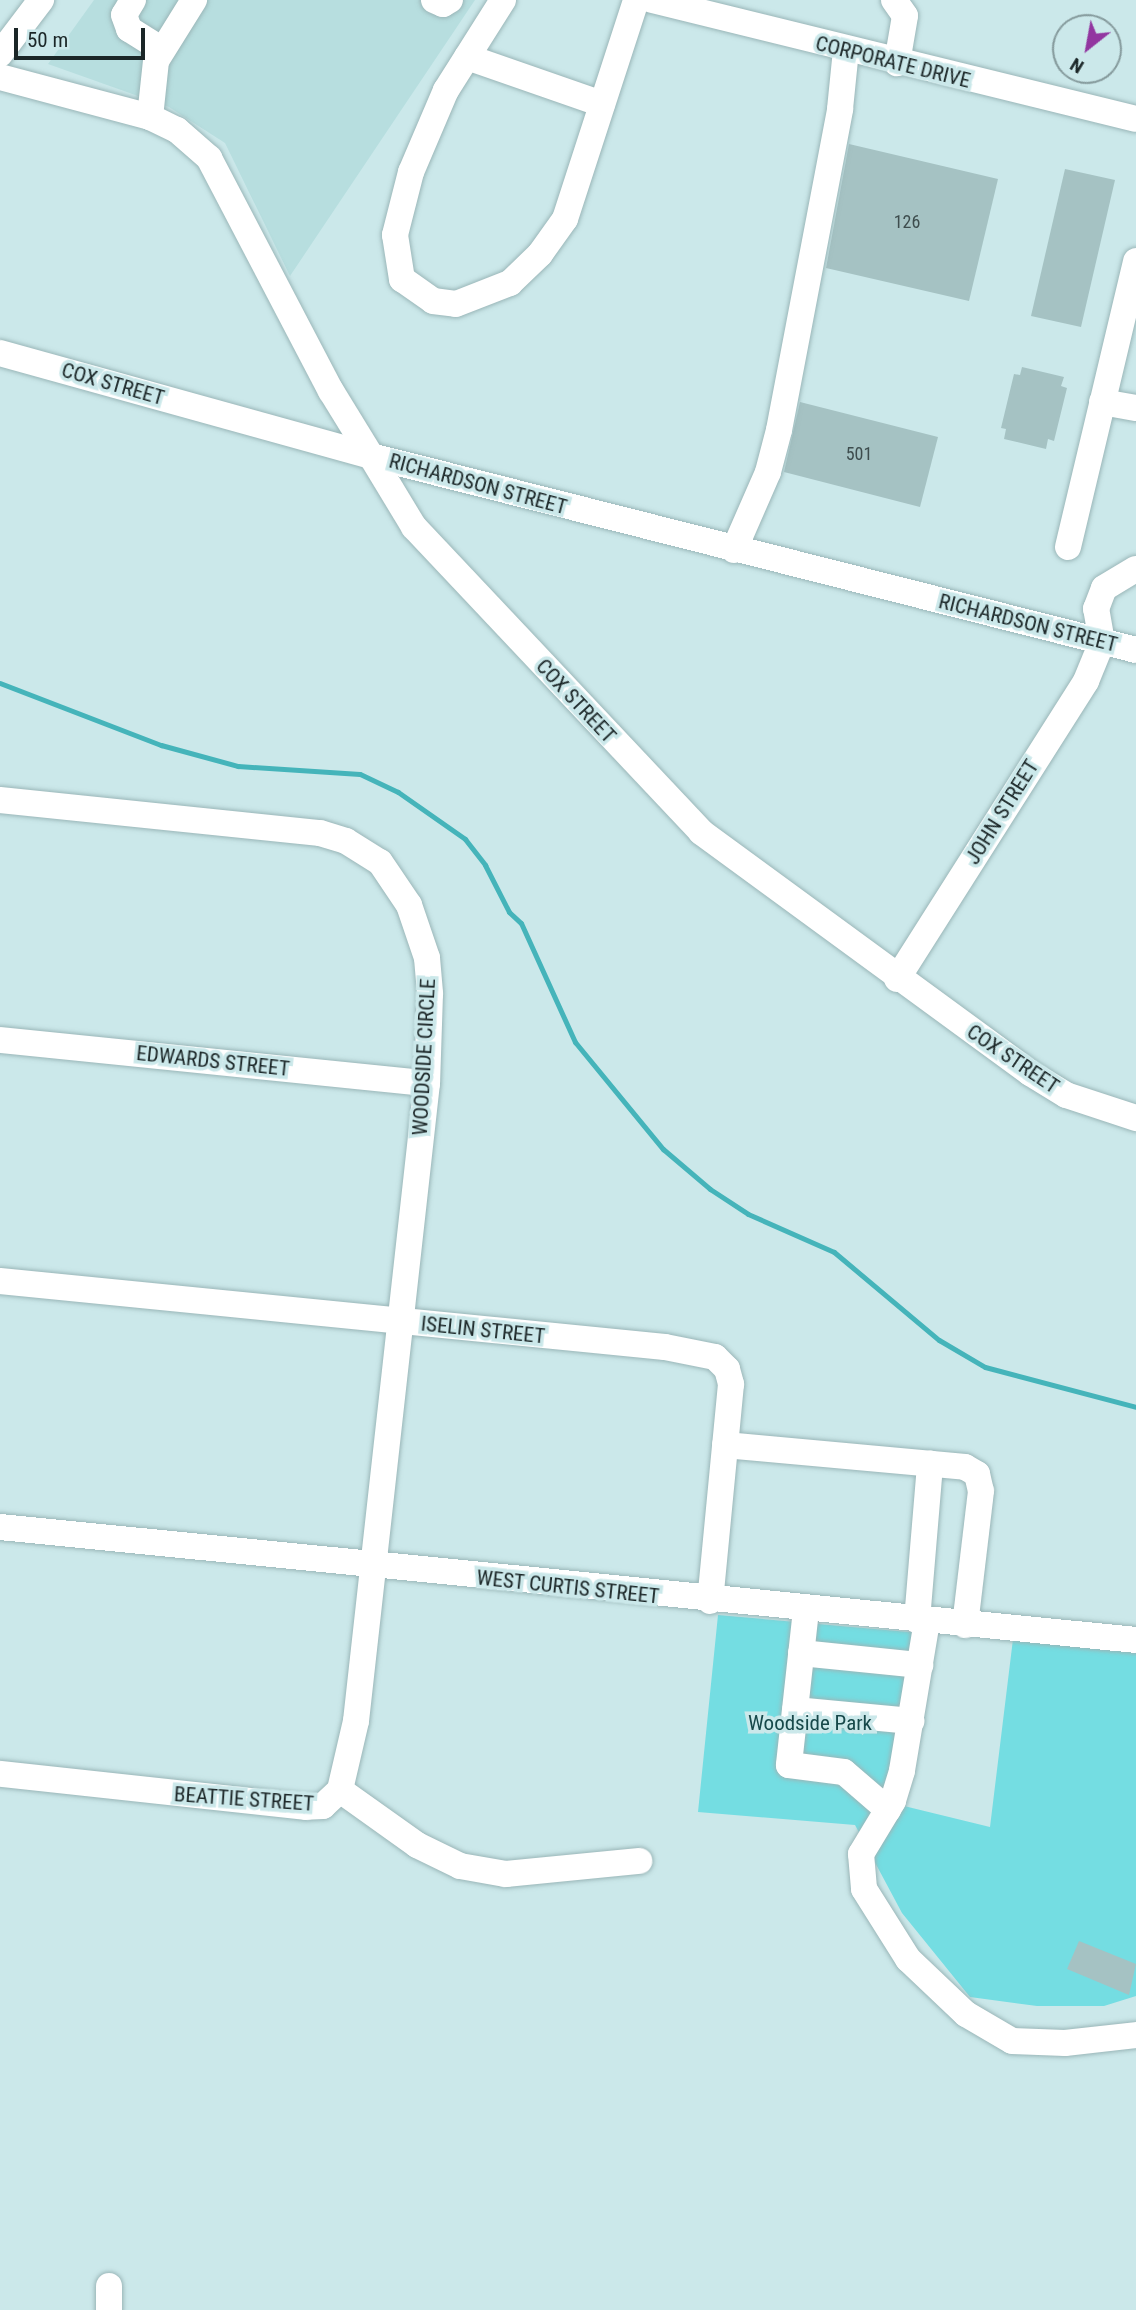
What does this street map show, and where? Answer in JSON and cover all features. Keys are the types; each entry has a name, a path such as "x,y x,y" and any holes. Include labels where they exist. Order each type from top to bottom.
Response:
{"street":[{"path":"0,54 41,0"},
{"path":"133,0 124,15 129,29 162,50"},
{"path":"150,117 156,61 194,0"},
{"path":"434,0 443,4 450,0"},
{"path":"503,0 446,90 411,172 395,235 402,279 433,301 456,304 481,298 510,283 540,254 565,219 636,0"},
{"name":"CORPORATE DRIVE","path":"652,0 897,63 1136,119"},
{"path":"894,0 905,16 897,63"},
{"path":"734,550 768,472 779,430 840,109 846,50"},
{"path":"467,57 602,104"},
{"name":"RICHARDSON STREET","path":"0,77 150,117 189,139 215,165 331,391 371,456 1136,650"},
{"path":"1068,547 1136,261"},
{"name":"COX STREET","path":"0,353 371,456 414,527 669,802 738,863 897,979 1066,1095 1136,1118"},
{"path":"1102,402 1136,408"},
{"path":"1102,642 1096,609 1104,588 1136,569"},
{"name":"JOHN STREET","path":"897,979 1086,681 1102,642"},
{"name":"WOODSIDE CIRCLE","path":"0,800 320,832 369,854 393,878 422,939 430,994 427,1083 397,1321 371,1565"},
{"name":"EDWARDS STREET","path":"0,1040 427,1083"},
{"name":"ISELIN STREET","path":"0,1281 665,1347 715,1357 727,1369 731,1384 710,1601"},
{"path":"725,1445 965,1467 981,1479 965,1625"},
{"path":"930,1464 920,1665 911,1721 888,1810 863,1847 860,1878 908,1959 966,2014 1012,2041 1065,2043 1136,2035"},
{"name":"WEST CURTIS STREET","path":"0,1527 710,1601 1136,1640"},
{"name":"BEATTIE STREET","path":"0,1774 306,1807 323,1806 340,1790 356,1721 371,1565"},
{"path":"806,1610 789,1765 844,1772 888,1810"},
{"path":"801,1653 920,1665"},
{"path":"795,1710 911,1721"},
{"path":"340,1790 417,1845 460,1866 506,1874 639,1861"}],"shaded area":[{"path":"94,0 475,0 290,276 225,143 169,107 48,64"}],"green space":[{"name":"Woodside Park","path":"718,1615 931,1634 904,1806 990,1827 1013,1639 1136,1650 1136,1996 1104,2006 1037,2006 970,1997 902,1913 855,1825 698,1812"}],"building":[{"path":"849,144 998,179 969,301 826,268"},
{"path":"1065,169 1115,180 1081,327 1031,316"},
{"path":"1022,367 1064,377 1061,386 1067,388 1054,441 1048,439 1046,449 1004,439 1006,429 1001,428 1014,374 1020,375"},
{"path":"800,402 938,437 920,507 784,472"},
{"path":"1079,1941 1136,1964 1129,1995 1067,1969"}],"waterway":[{"path":"0,683 161,745 238,766 360,774 398,792 465,839 485,865 509,912 521,923 575,1042 663,1149 710,1189 748,1214 834,1252 939,1340 985,1367 1136,1407"}]}
